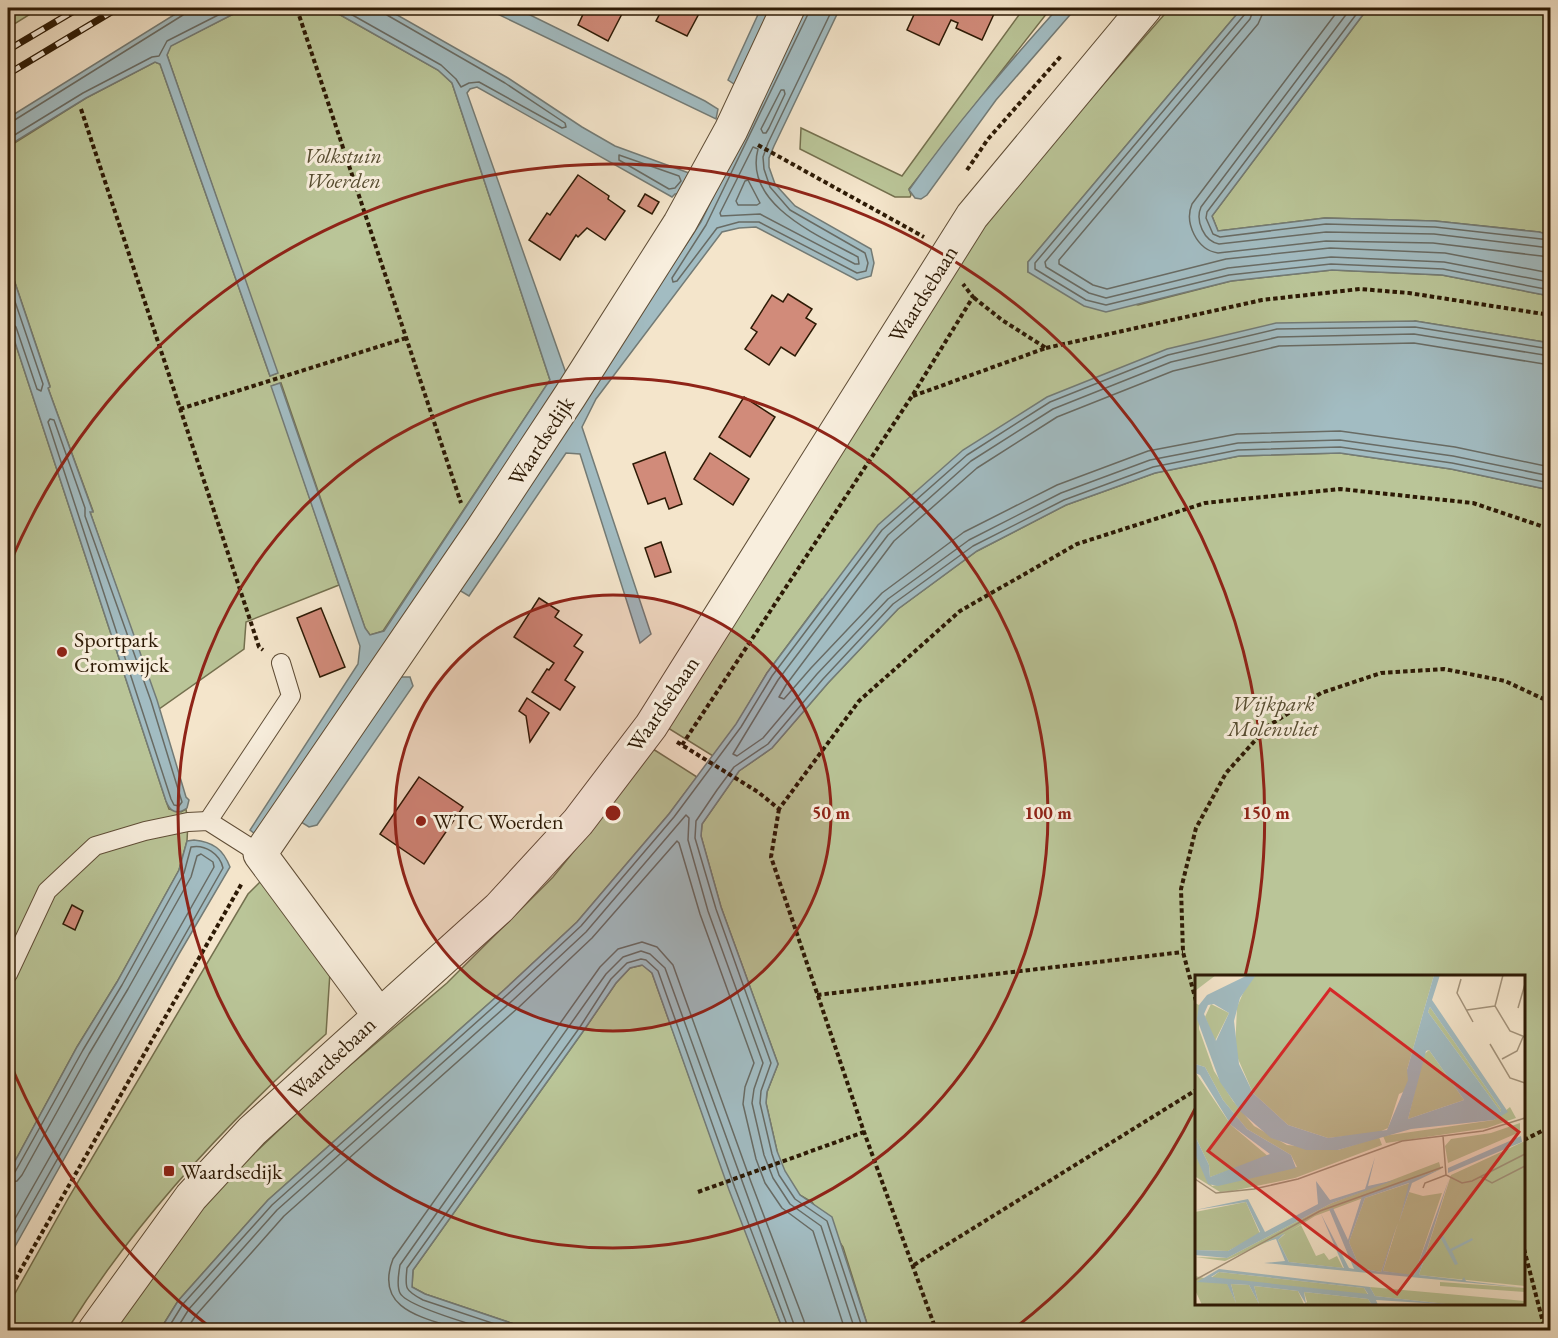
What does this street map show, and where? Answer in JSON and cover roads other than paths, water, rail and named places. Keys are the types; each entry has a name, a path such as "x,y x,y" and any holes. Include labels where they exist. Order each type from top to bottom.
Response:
{"street":[{"name":"Waardsedijk","path":"260,854 483,528 680,223 731,130 788,8"},
{"name":"Waardsebaan","path":"95,1330 191,1197 252,1131 499,908 578,822 644,735 972,216 1145,8"},
{"path":"260,854 379,1015"}],"lane":[{"path":"208,820 291,696 281,663"},
{"path":"8,974 13,948 48,891 95,846 145,831 208,820 260,854"}],"water":[{"path":"185,8 245,8 171,46 167,55 278,373 270,376 160,64 155,62 86,98 8,146 8,118"},
{"path":"328,8 385,8 508,78 615,146 689,173 678,194 672,197 477,87 470,89 467,93 567,376 255,834 250,830 358,664 360,646 271,386 280,383 365,628 370,635 384,631 550,380 452,83 438,70"},
{"path":"485,8 516,8 705,101 718,109 716,119"},
{"path":"761,8 778,8 737,86 728,80"},
{"path":"805,8 840,8 774,146 769,158 769,167 775,184 795,206 871,249 874,263 871,276 857,280 756,227 722,232 596,399 582,427 651,634 640,643 580,454 566,453 469,596 459,590 701,222"},
{"path":"1058,8 1076,8 996,100 927,195 921,199 915,198 909,190 944,142"},
{"path":"1242,8 1368,8 1212,216 1218,231 1325,218 1435,221 1539,232 1550,235 1550,296 1442,275 1332,270 1231,281 1106,312 1084,306 1028,272 1028,262"},
{"path":"8,262 50,387 48,388 93,512 90,512 157,700 186,797 189,800 187,808 177,812 170,808 166,801 8,321"},
{"path":"1415,321 1550,343 1550,490 1451,469 1340,453 1239,456 1155,473 1066,505 977,551 898,609 828,683 772,748 739,771 702,824 701,836 721,907 778,1064 767,1092 766,1103 777,1151 785,1171 800,1195 832,1217 869,1330 783,1330 729,1190 652,973 642,965 630,968 616,983 413,1270 412,1287 425,1294 532,1330 160,1330 178,1301 268,1200 577,922 669,814 736,724 767,673 878,525 963,450 1047,397 1167,349 1276,323"},
{"path":"399,677 410,677 413,686 317,825 309,827 301,822"},
{"path":"187,841 207,843 221,851 230,867 8,1259 8,1174 77,1047 117,982 179,870"}],"railway":[{"path":"8,50 79,8"},
{"path":"8,74 118,8"}],"place":[{"name":"Sportpark Cromwijck","path":"62,652"},
{"name":"WTC Woerden","path":"421,821"},
{"name":"Waardsedijk","path":"169,1171"}],"park label":[{"name":"Volkstuin Woerden","path":"343,168"},
{"name":"Wijkpark Molenvliet","path":"1273,716"}]}
